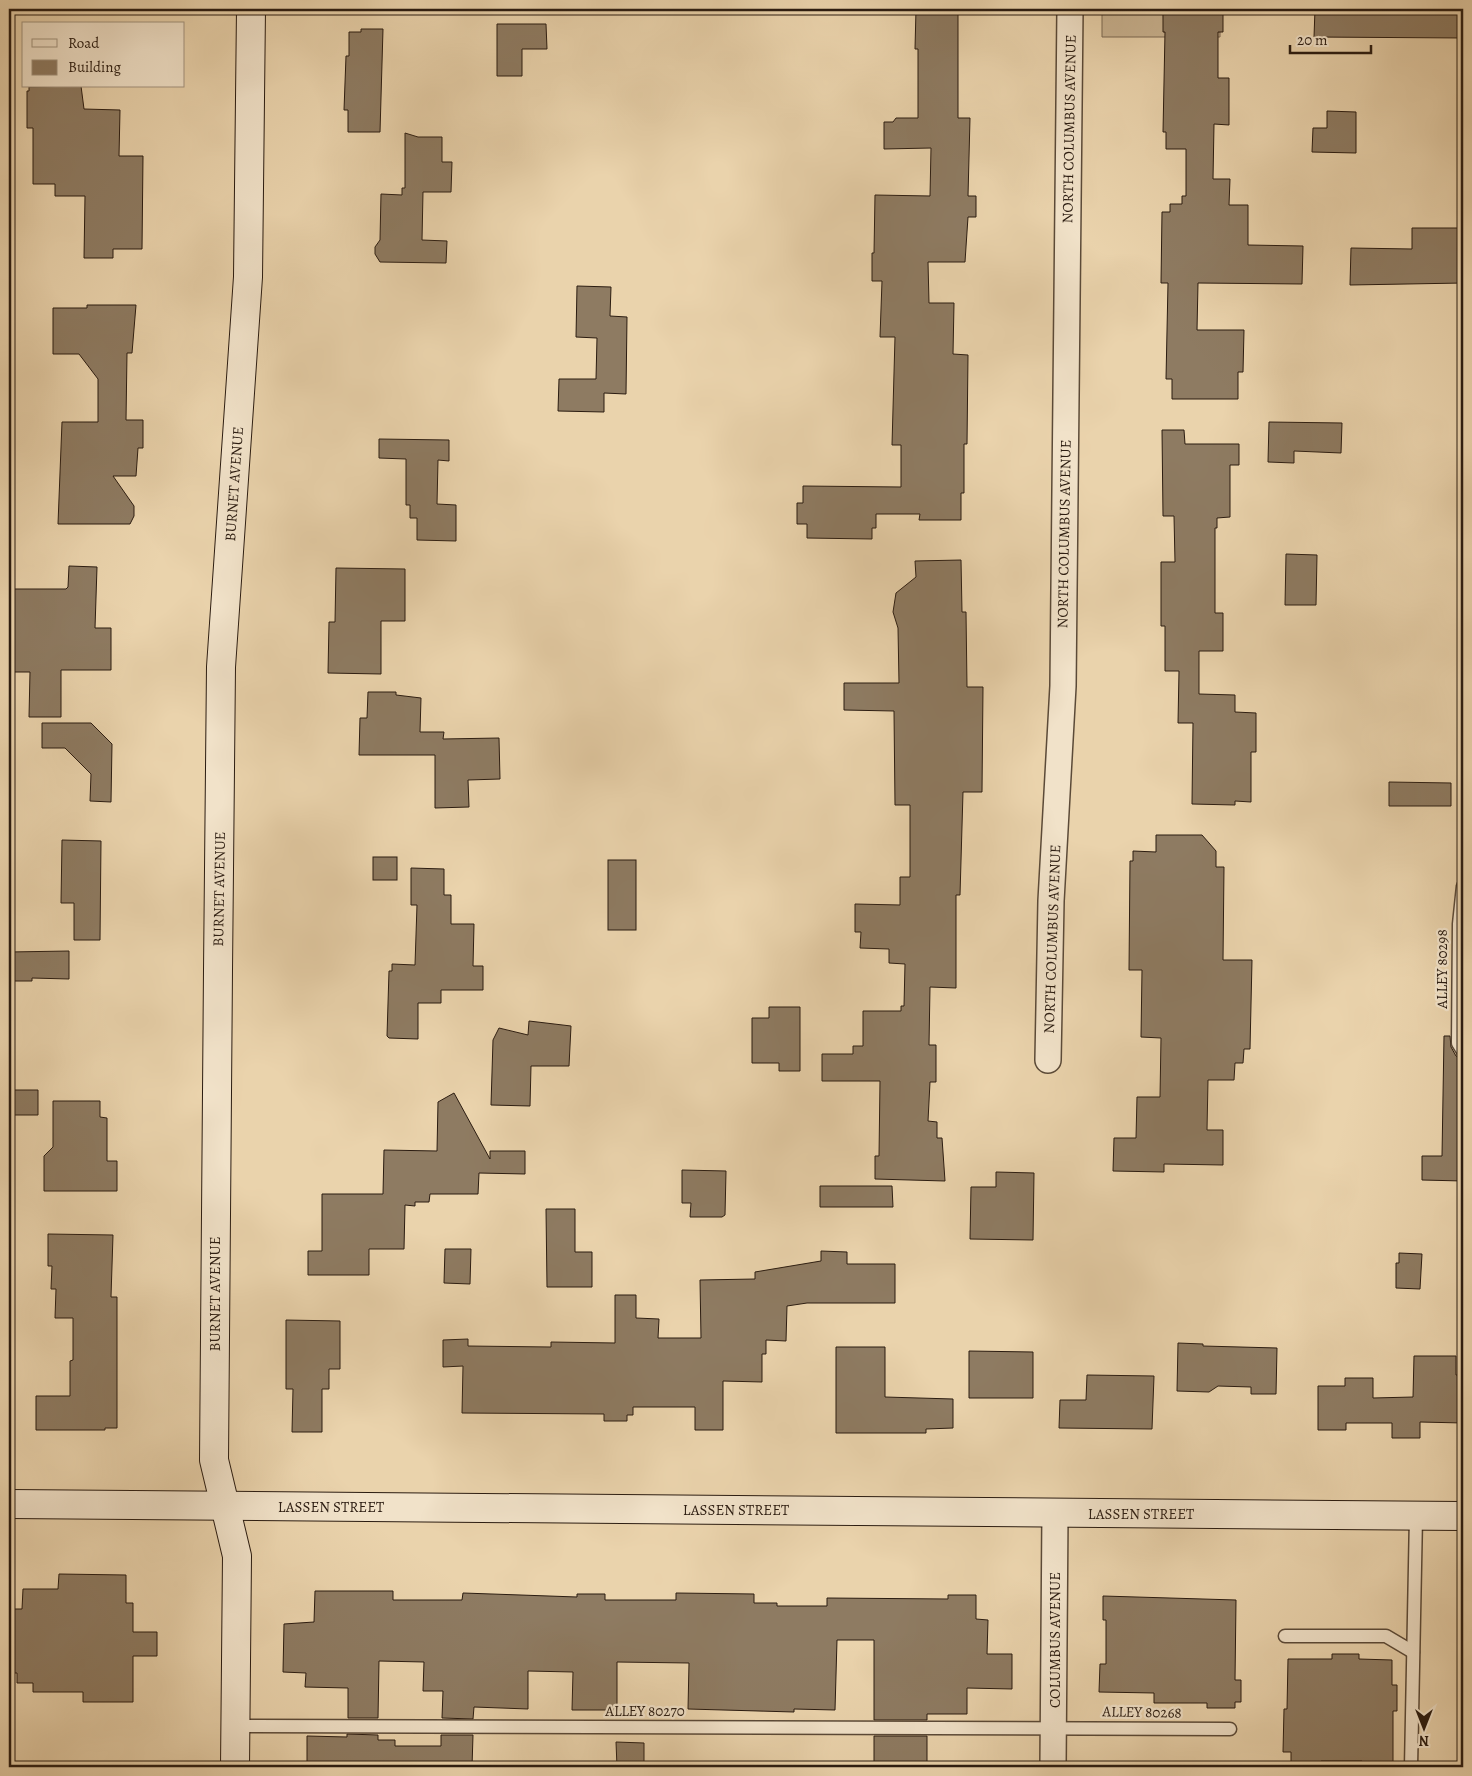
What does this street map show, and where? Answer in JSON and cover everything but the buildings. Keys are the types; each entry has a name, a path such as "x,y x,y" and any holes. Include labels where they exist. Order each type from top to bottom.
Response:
{"street":[{"name":"BURNET AVENUE","path":"235,1767 237,1556 214,1460 221,668 248,277 251,9"},
{"name":"NORTH COLUMBUS AVENUE","path":"1048,1060 1051,901 1063,686 1070,9"},
{"name":"LASSEN STREET","path":"9,1504 1463,1516"},
{"name":"COLUMBUS AVENUE","path":"1053,1767 1056,1513"}],"lane":[{"name":"ALLEY 80298","path":"1463,886 1459,924 1458,1043 1463,1051"},
{"path":"1411,1767 1416,1516"},
{"path":"1286,1636 1386,1636 1412,1652"},
{"name":"ALLEY 80270","path":"235,1726 1054,1728"},
{"name":"ALLEY 80268","path":"1054,1728 1230,1730"}],"shaded area":[{"path":"1102,9 1163,9 1164,32 1220,32 1220,37 1102,37"},
{"path":"1460,1574 1463,1574 1463,1767 1459,1767"}]}
